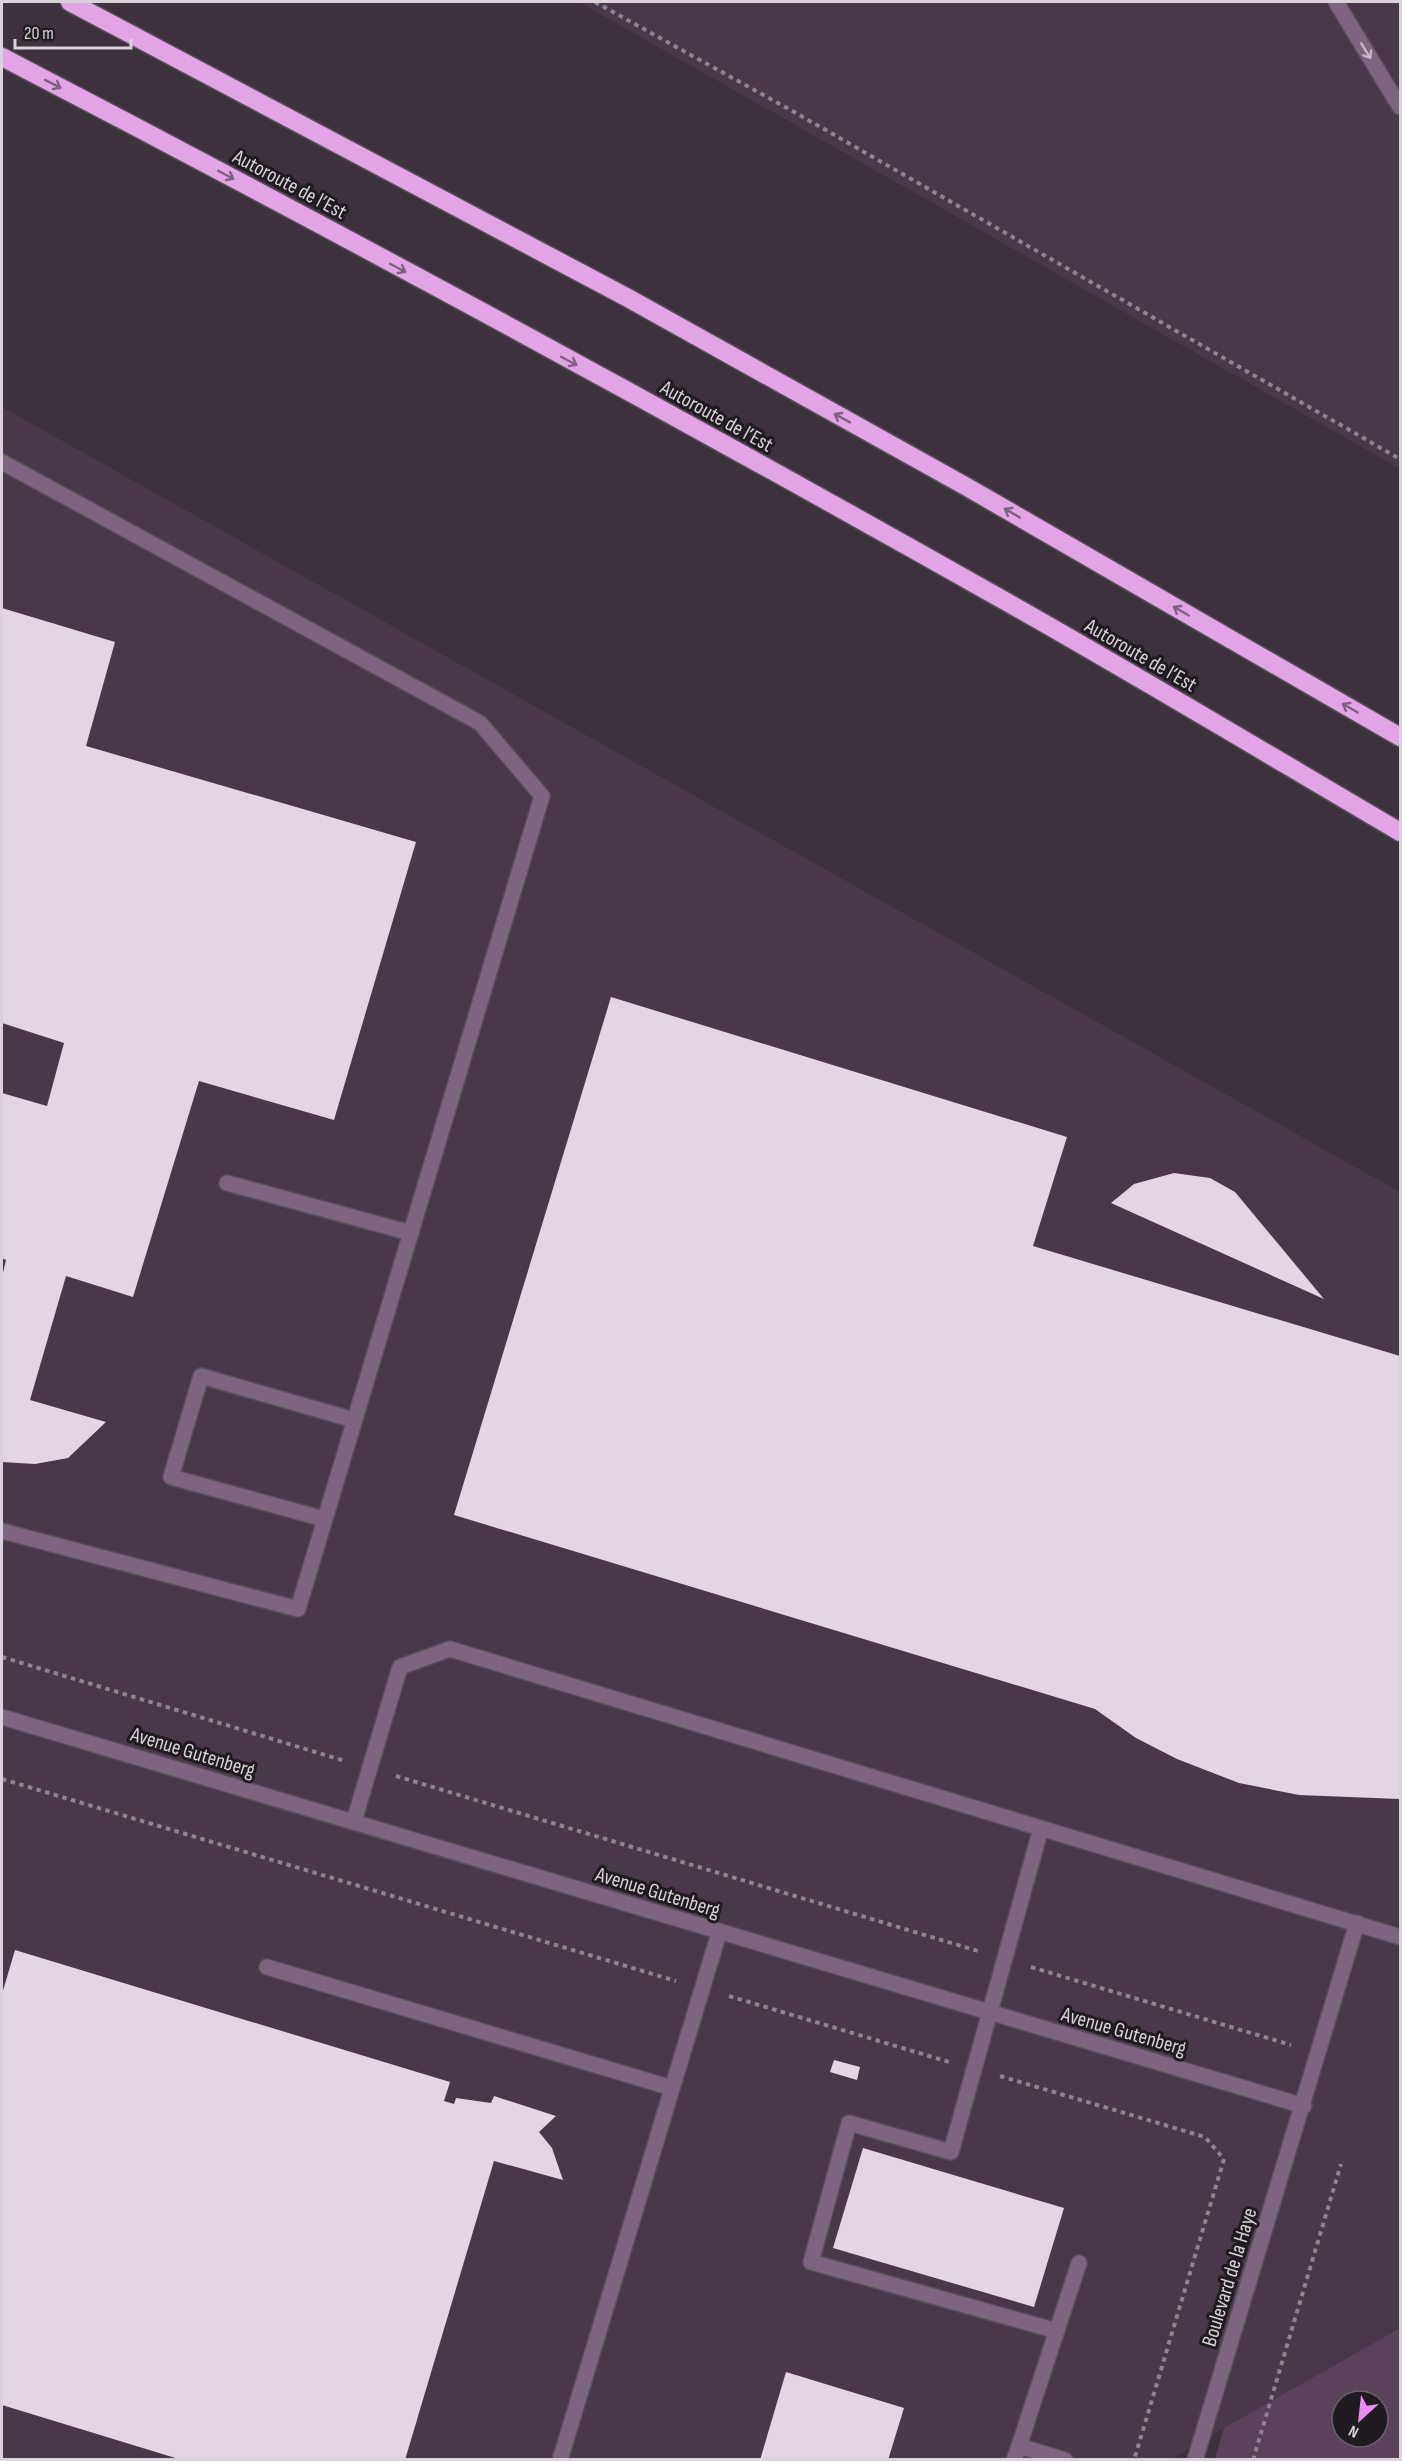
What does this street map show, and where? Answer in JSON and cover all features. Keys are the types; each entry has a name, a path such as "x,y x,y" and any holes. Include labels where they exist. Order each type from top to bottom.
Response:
{"highway":[{"path":"70,2 628,298 967,487 1401,737"},
{"name":"Autoroute de l’Est","path":"2,57 253,189 996,596 1401,832"}],"street":[{"path":"1336,2 1401,107"},
{"path":"2,462 480,723 542,796 298,1609 2,1531"},
{"path":"227,1183 411,1233"},
{"path":"324,1519 171,1477 201,1376 354,1420"},
{"path":"354,1821 400,1667 450,1649 1401,1936"},
{"name":"Avenue Gutenberg","path":"2,1717 354,1821 720,1934 1304,2106"},
{"path":"1041,1828 951,2152 849,2123 811,2262 1057,2331"},
{"name":"Boulevard de la Haye","path":"1195,2460 1304,2106 1357,1923"},
{"path":"560,2460 720,1934"},
{"path":"267,1967 672,2088"},
{"path":"1065,2460 1017,2453 1079,2263"}],"path":[{"path":"595,2 806,118 1401,459"},
{"path":"2,1657 1319,2054"},
{"path":"2,1779 1205,2137 1224,2159 1134,2460"},
{"path":"1253,2460 1341,2164"}],"shaded area":[{"path":"579,2 1400,2 1400,469"},
{"path":"2,407 1400,1192 1400,2328 1171,2459 2,2459"},
{"path":"1400,2328 1400,2459 1215,2459 1224,2428"}],"building":[{"path":"2,608 115,642 86,746 416,842 334,1120 199,1081 133,1297 66,1276 30,1400 106,1422 68,1458 35,1464 2,1462 2,1277 6,1260 2,1258 2,1093 47,1106 64,1043 2,1023"},
{"path":"611,997 1067,1137 1033,1246 1400,1356 1400,1799 1299,1795 1239,1783 1177,1759 1136,1738 1095,1709 454,1515"},
{"path":"1174,1173 1210,1178 1235,1192 1324,1299 1111,1203 1134,1184"},
{"path":"15,1950 450,2082 444,2101 454,2104 456,2098 491,2103 494,2096 556,2116 539,2132 552,2148 563,2180 494,2161 405,2460 182,2460 2,2405 2,1994"},
{"path":"834,2060 860,2067 857,2080 830,2072"},
{"path":"863,2148 1064,2208 1034,2307 833,2248"},
{"path":"786,2372 904,2408 888,2460 760,2460"}]}
